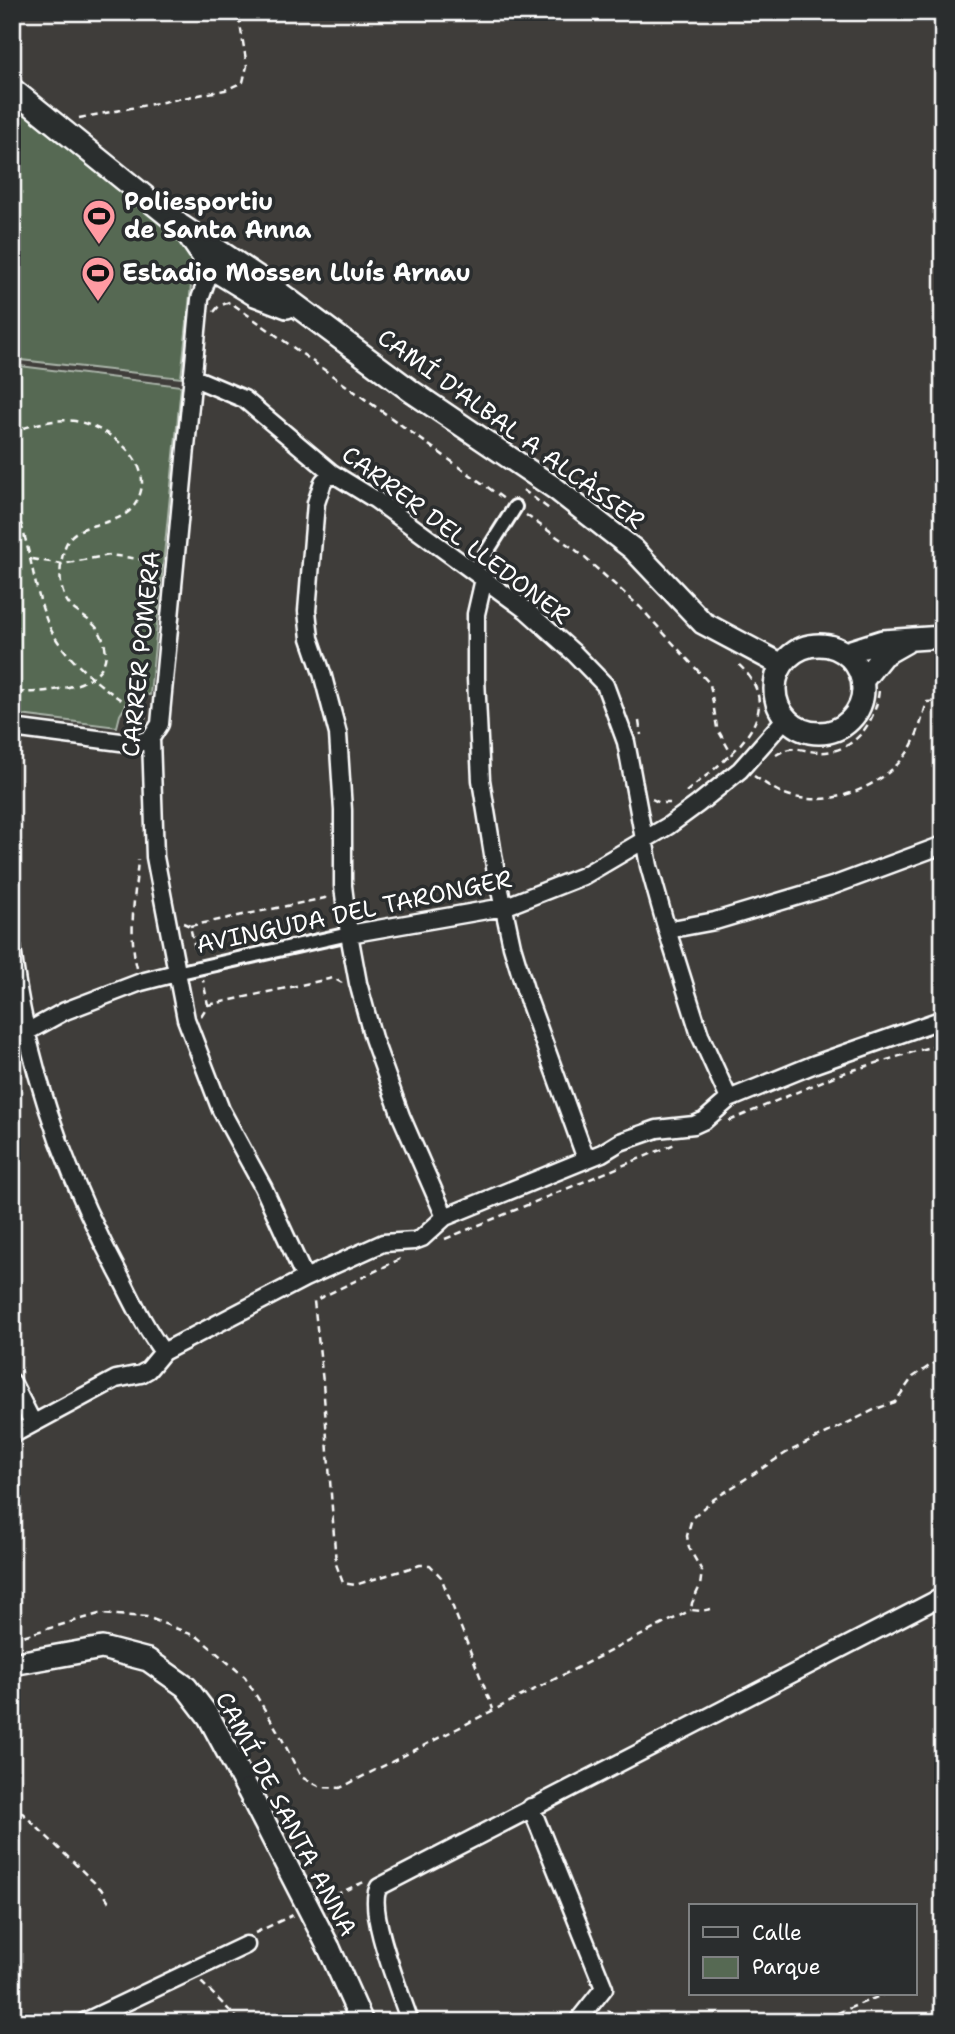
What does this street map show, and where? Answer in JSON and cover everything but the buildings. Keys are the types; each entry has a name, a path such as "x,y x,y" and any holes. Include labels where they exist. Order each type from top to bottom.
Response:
{"street":[{"name":"CAMÍ D'ALBAL A ALCÀSSER","path":"12,89 180,225 258,276 411,391 565,496 633,549 703,623 782,665"},
{"name":"CAMÍ D'ALBAL A ALCÀSSER","path":"180,225 211,268 255,295 306,313"},
{"path":"211,268 228,266 258,276"},
{"name":"CARRER POMERA","path":"211,268 200,299 160,724 151,738 155,857 186,1020 221,1110 263,1187 305,1278"},
{"name":"CARRER DEL LLEDONER","path":"192,377 244,399 332,473 376,500 526,610 605,685 626,742 649,866 667,930 700,1035 729,1099"},
{"path":"332,473 323,482 316,503 307,611 310,638 338,734 343,810 343,886 349,934 358,983 373,1038 401,1116 445,1217"},
{"path":"515,507 479,575 476,678 481,780 495,867 512,946 527,996 586,1158"},
{"path":"845,653 883,641 943,637"},
{"path":"871,680 845,653 832,646 818,645 797,651 782,665 776,678 775,693 785,719 797,728 825,734 839,729 851,721 860,708 883,655 911,639"},
{"name":"AVINGUDA DEL TARONGER","path":"19,1036 65,1011 141,982 349,934 505,907 583,876 645,840 698,804 743,767 785,719"},
{"path":"12,728 136,744 151,738"},
{"path":"667,930 715,921 832,886 943,845"},
{"path":"12,947 19,1036 94,1228 150,1333 163,1352"},
{"path":"12,1435 116,1378 149,1370 163,1352 305,1278 383,1243 419,1239 445,1217 502,1196 657,1129 694,1125 705,1120 729,1099 815,1064 943,1019"},
{"path":"12,1382 33,1423"},
{"path":"410,2022 377,1921 375,1893 379,1886 943,1596"},
{"name":"CAMÍ DE SANTA ANNA","path":"12,1664 102,1648 148,1660 186,1687 209,1717 248,1790 329,1948 362,2022"},
{"path":"531,1807 604,1988 577,2022"},
{"path":"84,2022 246,1945"}],"path":[{"path":"55,124 225,90 243,82 247,66 239,12"},
{"path":"210,317 219,306 231,301 243,302"},
{"path":"231,301 577,551 640,607 710,684 717,728 731,754 751,775 783,794 812,798 847,795 874,783 904,757 918,734 927,702 943,701"},
{"path":"12,432 37,423 73,421 104,430 125,447 137,463 141,483 134,507 123,517 89,526 73,534 65,546 59,579 72,609 95,625 103,638 105,652 102,666 75,687 35,694 12,692"},
{"path":"516,485 555,512"},
{"path":"515,507 527,493"},
{"path":"12,501 32,559 40,598 50,626 65,650 91,677 149,721"},
{"path":"32,559 62,564 110,555 139,559 166,569"},
{"path":"682,795 731,754 748,736 758,718 760,701 757,688 749,673 734,660"},
{"path":"772,757 798,747 818,752 840,749 858,739 871,723 878,702 871,680"},
{"path":"639,720 642,743"},
{"path":"647,790 652,799 660,803 673,803"},
{"path":"137,968 131,930 139,855"},
{"path":"176,921 190,926 325,898 333,887"},
{"path":"190,926 208,1005"},
{"path":"199,1018 208,1005 333,978 347,985"},
{"path":"729,1121 837,1074 943,1043"},
{"path":"435,1243 680,1142"},
{"path":"410,1254 314,1300 323,1382 336,1564 343,1583 355,1585 420,1564 430,1565 441,1577 492,1709"},
{"path":"691,1610 700,1586 702,1571 689,1548 687,1536 692,1518 711,1501 786,1453 895,1402 913,1377 943,1357"},
{"path":"12,1639 99,1614 146,1618 198,1637 245,1677 301,1777 321,1787 340,1788 691,1610 711,1609"},
{"path":"12,1803 100,1889 111,1905"},
{"path":"192,1972 241,2022"},
{"path":"816,2022 880,1996"}],"green space":[{"name":"Poliesportiu de Santa Anna","path":"12,101 179,234 194,258 181,378 12,359"},
{"path":"12,365 181,386 150,695 133,694 120,715 117,727 12,714"}],"place":[{"name":"Poliesportiu de Santa Anna","path":"99,246"},
{"name":"Estadio Mossen Lluís Arnau","path":"98,303"}]}
